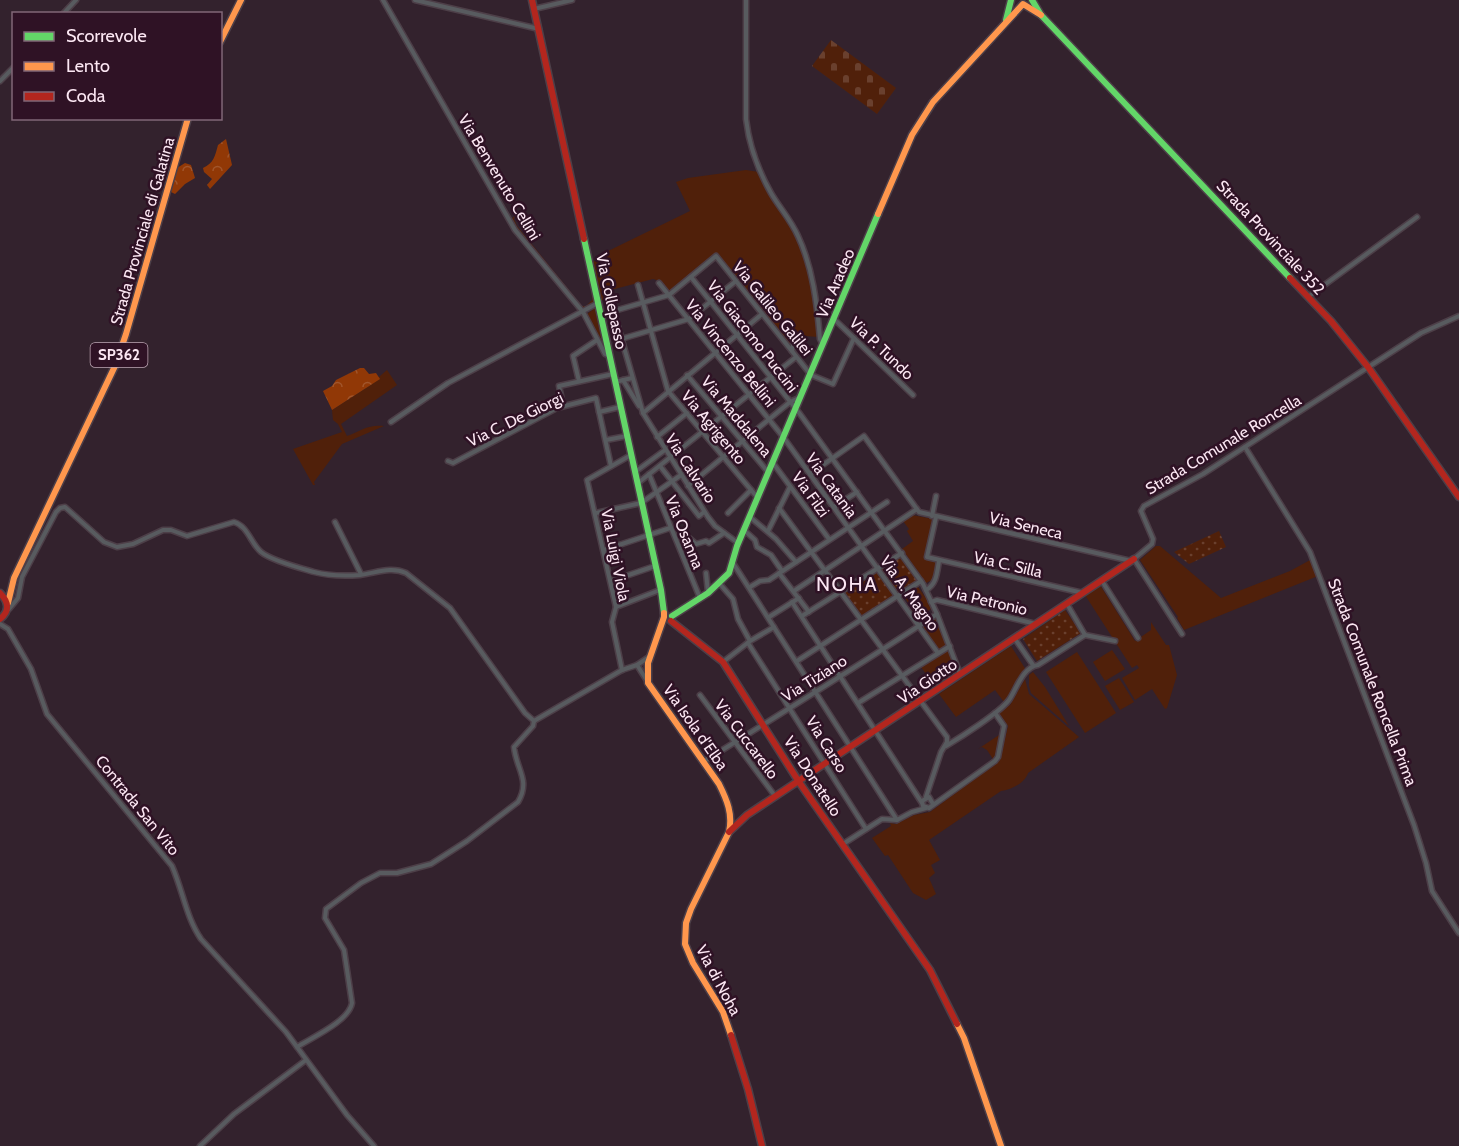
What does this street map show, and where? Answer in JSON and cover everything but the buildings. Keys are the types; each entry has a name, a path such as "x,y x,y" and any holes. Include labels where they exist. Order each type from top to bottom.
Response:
{"street":[{"path":"65,12 76,0"},
{"path":"222,38 241,0"},
{"name":"Via Benvenuto Cellini","path":"383,0 515,230 583,312 605,354 610,356"},
{"path":"415,0 539,29"},
{"name":"Via Collepasso","path":"532,0 648,536 668,616"},
{"path":"534,9 572,0"},
{"path":"746,0 746,119 749,136 754,155 768,186 793,226 805,253 816,298 820,339 823,345"},
{"name":"Via Aradeo","path":"1002,25 1008,15 1012,0"},
{"name":"Strada Provinciale 352","path":"1012,0 1041,15"},
{"name":"Via Aradeo","path":"719,583 729,573 738,543 912,135 950,82 1002,25 1023,4 1031,0"},
{"name":"Strada Provinciale 352","path":"1031,0 1041,15 1348,341 1459,497"},
{"path":"0,81 12,69"},
{"name":"Strada Provinciale di Galatina","path":"8,609 14,578 115,366 187,120"},
{"path":"1308,297 1417,217"},
{"name":"Via Galileo Galilei","path":"691,277 716,256 811,375"},
{"path":"614,311 669,295 691,277"},
{"name":"Via Giacomo Puccini","path":"691,277 790,402 921,581 937,614 960,675"},
{"path":"621,339 688,319 736,280"},
{"name":"Via Vincenzo Bellini","path":"659,283 784,438"},
{"name":"Via Agrigento","path":"638,285 669,391 758,499"},
{"name":"Via Calvario","path":"608,292 643,412"},
{"path":"392,422 448,383 599,303"},
{"path":"643,412 762,314"},
{"name":"Strada Comunale Roncella","path":"1133,560 1152,544 1153,539 1141,511 1143,506 1203,474 1421,333 1459,316"},
{"name":"Via P. Tundo","path":"834,319 913,395"},
{"path":"792,352 795,336"},
{"path":"811,375 833,384 854,338"},
{"path":"579,381 573,356 597,340"},
{"path":"637,483 796,357"},
{"name":"Via Maddalena","path":"687,375 769,473"},
{"path":"563,405 559,386 579,381 632,378"},
{"name":"Via Calvario","path":"623,380 704,512 715,526 738,543"},
{"path":"688,486 790,402 801,397"},
{"name":"Via C. De Giorgi","path":"448,461 453,463 563,405 596,398 599,412"},
{"path":"620,407 599,412 611,466 631,455"},
{"path":"657,437 687,413"},
{"path":"606,440 627,436"},
{"path":"794,591 917,509 864,436 810,474"},
{"name":"Via Catania","path":"784,438 861,546"},
{"name":"Strada Comunale Roncella Prima","path":"1245,447 1314,559 1414,825 1425,857 1432,891 1459,933"},
{"path":"635,472 665,450"},
{"name":"Via Filzi","path":"773,463 829,539"},
{"name":"Via Luigi Viola","path":"611,466 588,480 616,607 612,622 622,670"},
{"path":"660,466 699,516 704,512"},
{"name":"Via Osanna","path":"649,474 700,598"},
{"path":"596,513 641,503 681,475"},
{"path":"768,531 790,487"},
{"path":"728,513 751,490"},
{"path":"834,507 857,492"},
{"path":"934,516 936,496"},
{"path":"750,587 760,581 769,580 887,502"},
{"path":"8,629 0,622 18,598 22,577 56,512 64,507 104,542 117,547 133,544 163,530 171,530 187,536 234,522 241,524 262,553 320,573 361,574 398,569 441,599 450,608 525,712 534,721"},
{"path":"779,508 921,701 946,737 946,746"},
{"name":"Via Seneca","path":"917,509 919,512 934,516 1133,560"},
{"name":"Via C. Silla","path":"934,516 927,557 1083,593"},
{"path":"750,517 768,531 796,562"},
{"path":"334,522 361,574"},
{"path":"604,550 670,528"},
{"path":"744,530 755,540 757,547 771,555 780,572 809,612"},
{"path":"689,538 696,544 706,541 709,543 724,532"},
{"name":"Via A. Magno","path":"861,546 938,653"},
{"path":"802,616 902,553"},
{"path":"732,560 897,820"},
{"path":"1133,560 1182,634"},
{"name":"Via Giotto","path":"729,832 747,815 876,732 1133,560"},
{"path":"926,590 935,582 939,561"},
{"path":"611,580 655,566"},
{"path":"706,573 708,592"},
{"name":"Strada Provinciale di Galatina","path":"8,609 0,591 14,578"},
{"path":"796,661 921,581"},
{"path":"1101,581 1138,638"},
{"path":"668,616 700,598 719,583"},
{"name":"Via Carso","path":"719,583 733,599 738,619 749,642 866,829"},
{"path":"616,607 661,590"},
{"path":"769,617 799,598"},
{"name":"Via Petronio","path":"932,602 937,600 1037,624"},
{"path":"792,602 926,808"},
{"path":"1067,604 1085,635"},
{"path":"8,609 8,629"},
{"name":"Via Tiziano","path":"703,762 840,675 884,650 937,614"},
{"name":"Via Isola d'Elba","path":"668,616 650,657 648,682 723,790 730,813 729,832"},
{"name":"Via Donatello","path":"668,616 677,627 723,662 799,782 922,957 949,1004 964,1038 1001,1146"},
{"path":"723,662 774,627"},
{"name":"Contrada San Vito","path":"8,629 30,669 47,714 172,867 181,886 191,924 201,939 276,1020 352,1121 374,1146"},
{"path":"922,803 941,752 946,746 1007,703 1024,674 1085,635 1115,641"},
{"path":"1015,639 1034,666"},
{"path":"858,703 950,646"},
{"path":"297,1047 343,1018 351,1009 344,950 326,918 326,909 380,873 397,873 431,864 467,841 518,802 524,793 524,778 514,747 533,726 534,721 622,670 650,657"},
{"path":"637,664 648,682"},
{"name":"Via Cuccarello","path":"700,695 775,797"},
{"path":"842,845 882,819 897,820 912,812 932,807 998,757 1004,726 995,713"},
{"path":"926,797 932,799 933,804"},
{"path":"730,813 747,815"},
{"name":"Via di Noha","path":"729,832 691,909 686,923 685,944 693,963 723,1012 748,1089 762,1146"},
{"path":"200,1146 233,1115 306,1060"}],"green space":[{"path":"831,40 896,88 877,114 812,66"},
{"path":"226,139 232,165 210,189 207,185 212,179 203,168 212,161 218,145"},
{"path":"185,163 191,165 195,178 175,194 171,192 177,168"},
{"path":"746,170 759,172 799,241 812,288 818,337 793,335 789,345 717,254 669,292 660,281 653,279 607,291 608,298 600,301 592,262 605,256 604,253 690,211 676,182 688,178"},
{"path":"515,216 517,226 582,306 586,306 592,300 591,282 595,302 583,309 520,234 511,219"},
{"path":"596,307 598,309 605,346 586,315"},
{"path":"364,368 369,374 376,373 380,379 332,410 323,391 332,386 336,380"},
{"path":"387,370 397,385 341,424 347,436 369,427 384,426 342,444 313,485 293,449 342,432 333,420 332,410 366,388"},
{"path":"912,515 933,519 924,558 937,562 932,580 926,583 902,549 913,541 903,521"},
{"path":"1219,531 1226,547 1189,564 1174,552"},
{"path":"1156,546 1160,546 1221,598 1290,571 1312,559 1318,576 1184,630 1178,617 1140,560"},
{"path":"901,556 918,581 898,594 881,570"},
{"path":"878,572 895,596 862,616 845,593"},
{"path":"1100,585 1135,641 1151,630 1151,622 1166,645 1169,645 1177,675 1167,708 1165,709 1152,689 1135,700 1122,678 1139,668 1137,665 1132,668 1085,595"},
{"path":"918,587 931,609 917,618 904,596"},
{"path":"1065,610 1081,633 1037,661 1023,639"},
{"path":"936,618 947,645 939,650 922,627"},
{"path":"1011,646 1026,670 1006,701 1004,702 995,690 956,717 939,694"},
{"path":"949,650 956,673 936,688 921,667"},
{"path":"1112,650 1125,669 1105,681 1093,662"},
{"path":"1077,652 1116,713 1085,733 1046,672"},
{"path":"1033,672 1069,726 1031,693 1029,675"},
{"path":"1119,678 1134,702 1120,710 1105,686"},
{"path":"1025,679 1029,694 1079,737 1028,773 1017,785 1001,791 929,840 940,860 931,865 935,873 929,878 936,894 926,900 913,893 888,855 885,856 872,838 891,826 890,823 896,824 914,815 930,812 1000,760 1008,726 999,713 1010,705"},
{"path":"1001,735 996,757 993,759 987,750 982,747 978,749"}],"traffic: fast":[{"path":"1006,20 1011,0"},
{"path":"1032,0 1041,15 1290,278"},
{"path":"672,616 708,593 729,573 737,546 878,214"},
{"path":"584,239 661,590 664,613"}],"traffic: slow":[{"path":"222,38 241,0"},
{"path":"878,214 912,135 933,102 1023,4 1041,15"},
{"path":"8,603 14,578 115,366 187,120"},
{"path":"664,613 648,663 648,683 719,784 730,813 729,832 686,923 685,944 693,963 723,1012 731,1035"},
{"path":"957,1024 964,1038 1001,1146"}],"traffic: jam":[{"path":"532,0 584,239"},
{"path":"1290,278 1331,321 1368,367 1459,497"},
{"path":"729,832 747,815 1134,559"},
{"path":"0,593 7,606 7,610 0,619"},
{"path":"671,621 723,662 799,782 930,970 957,1024"},
{"path":"731,1035 748,1089 762,1146"}],"district":[{"name":"NOHA","path":"847,584"}]}
